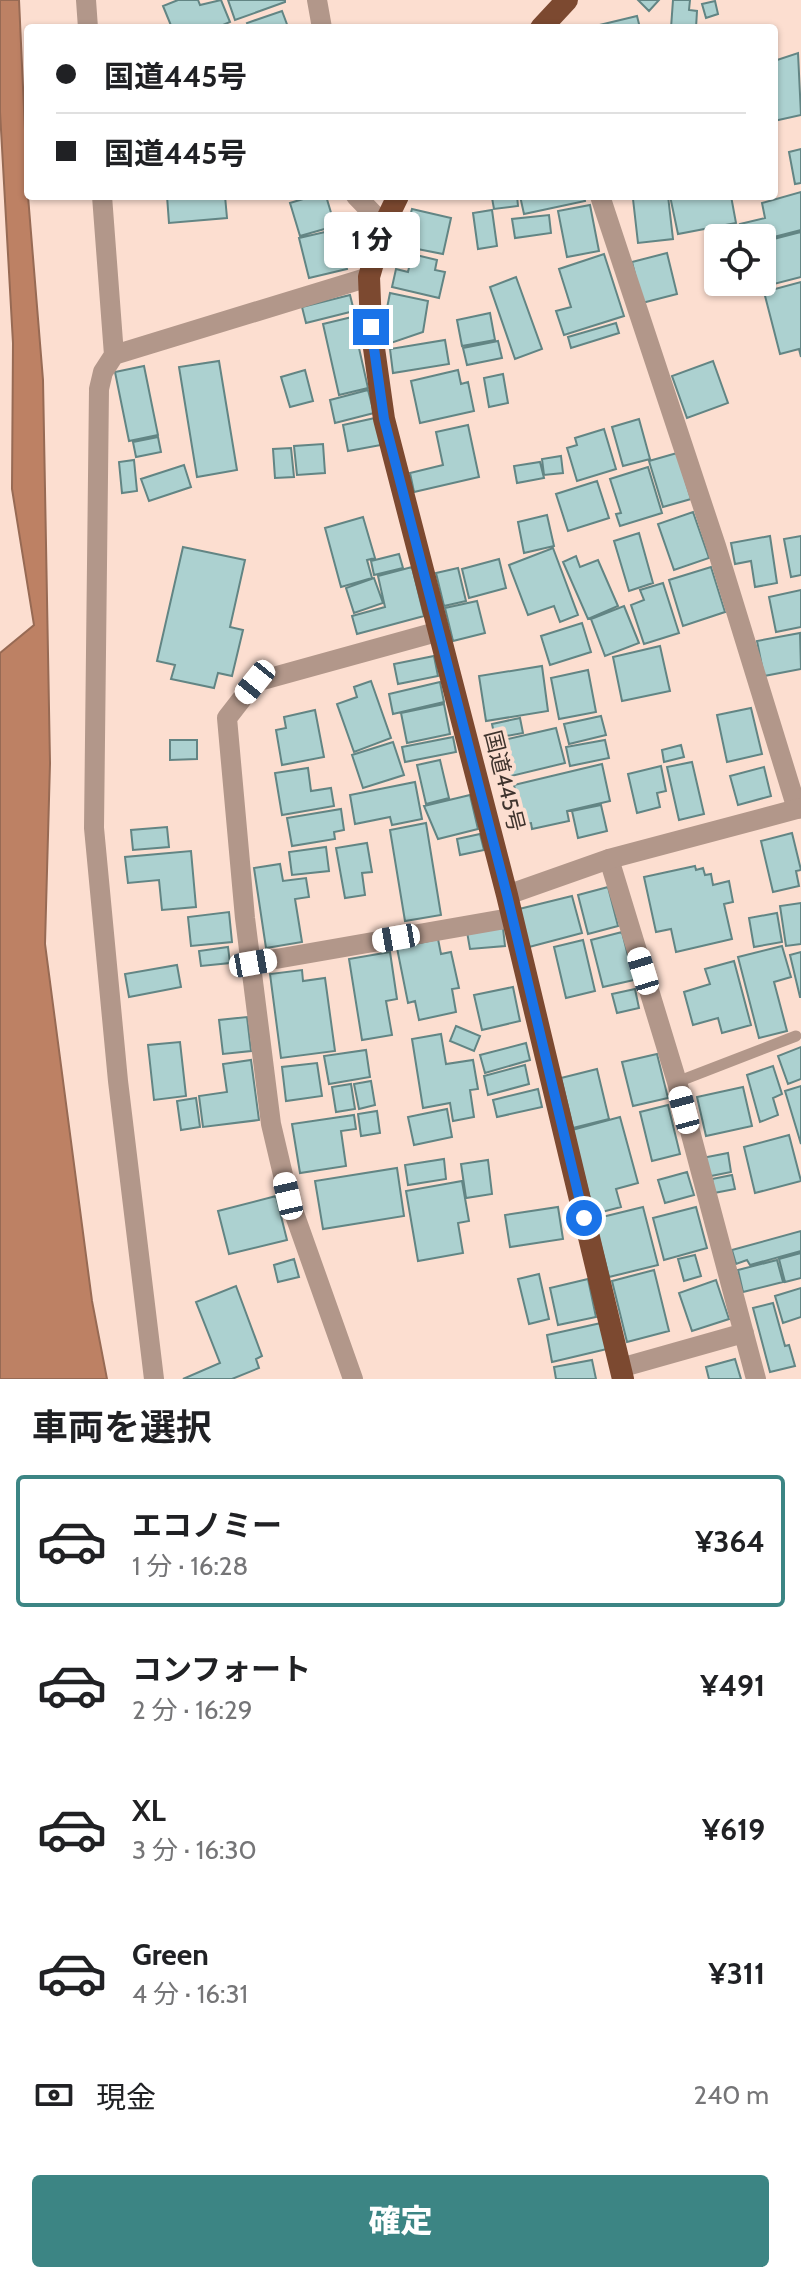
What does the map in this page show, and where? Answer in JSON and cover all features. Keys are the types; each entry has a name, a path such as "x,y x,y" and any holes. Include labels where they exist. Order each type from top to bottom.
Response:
{"highway":[{"path":"547,19 567,0"},
{"name":"国道445号","path":"396,200 384,225 369,277 371,327 384,419 509,907 622,1374"}],"street":[{"path":"86,0 88,24"},
{"path":"317,0 321,24"},
{"path":"102,200 114,355 103,372 99,389 94,828 118,1081 154,1379"},
{"path":"360,200 384,225"},
{"path":"253,963 509,907 609,859 799,809 601,200"},
{"path":"114,355 369,277"},
{"path":"353,1379 288,1196 271,1124 227,718 255,682 440,631"},
{"path":"609,859 677,1082 756,1379"},
{"path":"622,1374 744,1333"}],"lane":[{"path":"677,1082 796,1036"}],"shaded area":[{"path":"0,0 19,0 24,200 28,200 43,380 50,763 45,944 92,1301 107,1379 0,1379 0,653 34,625 12,489 13,343 0,112"}],"building":[{"path":"178,0 198,0 200,5 221,0 230,22 170,24 163,6"},
{"path":"228,0 285,0 285,2 235,20"},
{"path":"638,0 659,0 649,11"},
{"path":"673,0 690,0 689,10 697,11 696,24 671,24"},
{"path":"715,1 718,14 706,18 702,4"},
{"path":"282,11 287,24 247,24"},
{"path":"637,16 639,24 604,24"},
{"path":"798,53 801,115 778,120 778,60"},
{"path":"801,149 801,183 795,184 789,152"},
{"path":"801,192 801,230 776,236 776,224 740,224 765,218 762,203"},
{"path":"167,200 225,200 227,218 169,223"},
{"path":"327,200 335,226 300,236 290,203"},
{"path":"492,200 517,200 518,206 494,209"},
{"path":"521,200 585,200 585,201 524,214"},
{"path":"633,200 668,200 673,239 638,243"},
{"path":"671,200 732,200 736,223 704,224 704,229 678,234"},
{"path":"590,205 599,251 567,257 558,211"},
{"path":"412,209 451,218 443,254 402,246"},
{"path":"492,210 497,246 478,249 473,213"},
{"path":"549,215 551,233 515,238 512,219"},
{"path":"338,229 347,269 309,278 299,238"},
{"path":"801,232 801,277 776,283 776,238"},
{"path":"667,253 677,294 642,303 632,262"},
{"path":"412,254 437,260 435,270 445,272 439,298 392,287 396,269 408,272"},
{"path":"604,254 624,316 564,335 556,311 571,307 559,269"},
{"path":"516,277 542,349 515,359 490,287"},
{"path":"801,282 801,357 799,349 780,354 765,296 776,296 776,289"},
{"path":"390,293 428,301 423,332 385,345 383,328"},
{"path":"350,295 354,311 306,323 302,307"},
{"path":"490,313 495,340 462,346 457,320"},
{"path":"352,317 368,388 339,395 323,324"},
{"path":"616,323 619,333 571,348 568,337"},
{"path":"445,340 449,364 393,373 390,349"},
{"path":"498,341 502,358 467,365 463,348"},
{"path":"219,361 237,470 197,477 179,367"},
{"path":"713,361 728,403 687,418 672,376"},
{"path":"144,366 158,435 129,441 115,372"},
{"path":"305,370 313,401 290,407 281,377"},
{"path":"458,370 461,384 468,382 474,411 420,423 411,381"},
{"path":"503,374 508,403 489,407 484,378"},
{"path":"368,390 374,413 335,423 330,400"},
{"path":"375,418 381,445 348,451 343,425"},
{"path":"639,419 650,459 623,466 612,427"},
{"path":"468,425 479,477 414,492 410,473 443,465 436,432"},
{"path":"604,429 616,469 577,481 567,448 577,445 575,438"},
{"path":"158,437 161,452 136,457 133,442"},
{"path":"323,444 325,473 297,475 294,446"},
{"path":"291,448 294,477 275,478 273,449"},
{"path":"677,453 691,499 663,507 649,461"},
{"path":"561,456 563,473 544,475 542,459"},
{"path":"134,460 137,491 122,493 119,462"},
{"path":"540,462 544,478 517,483 514,466"},
{"path":"184,465 191,487 149,501 141,479"},
{"path":"648,467 662,513 620,526 616,514 621,513 610,479"},
{"path":"597,481 609,518 568,531 556,494"},
{"path":"693,512 709,558 674,570 658,524"},
{"path":"547,515 554,546 524,553 518,522"},
{"path":"363,517 375,558 367,560 372,578 341,587 325,528"},
{"path":"639,533 653,583 629,591 614,541"},
{"path":"770,536 777,583 755,587 751,561 735,564 731,543"},
{"path":"801,536 801,575 791,577 784,539"},
{"path":"183,547 245,560 230,627 243,630 232,676 218,673 214,688 171,679 175,665 157,661"},
{"path":"553,548 578,615 560,622 554,606 528,615 509,565"},
{"path":"399,554 403,568 374,575 371,561"},
{"path":"576,556 580,567 598,560 618,606 588,619 563,562"},
{"path":"499,559 506,588 469,598 462,569"},
{"path":"412,567 424,616 357,634 352,616 385,607 378,576"},
{"path":"711,567 725,612 683,626 669,580"},
{"path":"458,568 466,601 444,606 436,573"},
{"path":"374,578 383,603 354,613 346,588"},
{"path":"663,583 679,633 644,644 631,605 644,600 640,590"},
{"path":"801,590 801,627 776,632 769,597"},
{"path":"477,601 485,633 453,641 445,608"},
{"path":"624,606 639,643 605,656 591,619"},
{"path":"582,623 591,652 550,665 541,636"},
{"path":"800,633 801,669 764,676 757,641"},
{"path":"660,646 670,691 622,701 613,657"},
{"path":"434,656 438,676 398,684 394,664"},
{"path":"542,666 548,711 486,721 479,676"},
{"path":"588,670 596,712 559,719 551,678"},
{"path":"371,681 391,738 354,752 337,704 357,697 354,687"},
{"path":"440,682 444,702 393,714 389,694"},
{"path":"444,704 450,734 407,743 401,713"},
{"path":"751,708 762,754 727,762 717,715"},
{"path":"315,710 324,757 282,765 276,730 286,728 284,717"},
{"path":"601,716 606,735 569,744 564,724"},
{"path":"520,718 523,733 495,738 492,724"},
{"path":"556,728 565,763 503,778 495,742"},
{"path":"453,737 456,752 405,762 402,747"},
{"path":"170,740 197,740 197,759 170,760"},
{"path":"605,740 609,758 570,766 566,747"},
{"path":"393,742 404,775 363,788 352,755"},
{"path":"681,745 684,757 664,762 662,750"},
{"path":"440,760 449,798 426,804 417,765"},
{"path":"692,762 704,814 679,820 667,767"},
{"path":"602,764 610,801 567,811 569,821 532,829 531,823 522,824 514,785"},
{"path":"661,766 666,791 657,793 660,807 637,813 628,774"},
{"path":"764,767 771,796 738,805 730,776"},
{"path":"308,768 311,791 331,788 334,806 282,815 275,773"},
{"path":"415,782 422,819 392,825 390,817 355,824 350,795"},
{"path":"470,795 478,829 438,839 424,806"},
{"path":"601,805 607,831 578,838 572,811"},
{"path":"341,809 344,830 334,832 335,839 292,846 287,818"},
{"path":"426,823 441,915 405,921 390,830"},
{"path":"167,827 169,847 133,850 131,830"},
{"path":"792,833 801,870 796,871 799,886 773,892 761,841"},
{"path":"480,834 484,850 460,855 457,839"},
{"path":"367,843 372,872 362,873 365,895 345,898 336,848"},
{"path":"326,847 329,871 292,875 289,852"},
{"path":"191,851 196,907 162,910 159,880 128,883 125,857"},
{"path":"280,864 283,881 306,878 309,897 295,899 302,942 266,948 254,868"},
{"path":"695,866 696,870 703,868 705,875 711,874 713,885 729,881 733,902 724,904 732,939 676,952 671,929 656,932 644,877"},
{"path":"608,887 618,926 588,934 578,895"},
{"path":"572,896 582,933 529,947 519,909"},
{"path":"801,903 801,944 786,946 780,906"},
{"path":"229,912 232,942 191,946 188,917"},
{"path":"777,913 782,942 754,947 749,918"},
{"path":"503,928 505,946 470,949 467,932"},
{"path":"622,932 634,980 603,987 591,940"},
{"path":"438,939 441,954 451,952 459,988 452,989 456,1012 419,1020 415,1001 408,1003 397,948"},
{"path":"583,940 595,991 566,998 554,947"},
{"path":"782,946 791,977 774,982 787,1031 759,1038 738,957"},
{"path":"228,947 230,963 201,966 199,951"},
{"path":"390,952 397,999 386,1001 392,1035 362,1040 349,959"},
{"path":"801,952 801,997 800,997 790,955"},
{"path":"734,961 751,1025 722,1033 718,1018 693,1025 684,992 710,984 705,969"},
{"path":"177,965 181,987 129,997 125,974"},
{"path":"302,970 303,981 325,978 335,1051 281,1058 270,974"},
{"path":"513,987 520,1021 482,1030 474,995"},
{"path":"635,989 639,1008 617,1013 612,994"},
{"path":"247,1017 251,1051 223,1054 219,1020"},
{"path":"456,1026 480,1036 474,1051 450,1041"},
{"path":"441,1034 446,1064 473,1060 478,1089 470,1090 474,1117 453,1121 450,1103 423,1108 412,1039"},
{"path":"180,1042 186,1096 154,1100 148,1045"},
{"path":"526,1043 530,1060 485,1073 480,1055"},
{"path":"801,1047 801,1079 788,1084 778,1056"},
{"path":"366,1050 370,1077 329,1084 324,1056"},
{"path":"657,1054 668,1098 633,1106 622,1062"},
{"path":"251,1060 259,1120 203,1127 199,1096 227,1092 223,1064"},
{"path":"317,1063 322,1096 286,1101 282,1067"},
{"path":"525,1065 529,1084 488,1095 484,1076"},
{"path":"773,1066 782,1094 773,1098 778,1115 760,1122 747,1075"},
{"path":"597,1069 609,1119 573,1128 561,1078"},
{"path":"371,1081 375,1105 359,1109 354,1084"},
{"path":"351,1084 355,1109 336,1112 332,1087"},
{"path":"801,1086 801,1144 785,1091"},
{"path":"743,1087 752,1126 706,1136 697,1097"},
{"path":"538,1089 542,1107 497,1117 493,1100"},
{"path":"196,1098 200,1127 181,1130 177,1101"},
{"path":"668,1105 680,1154 652,1161 640,1112"},
{"path":"447,1109 452,1137 414,1145 408,1117"},
{"path":"377,1111 380,1133 361,1136 358,1114"},
{"path":"354,1115 356,1129 341,1131 346,1166 300,1173 292,1124"},
{"path":"620,1117 638,1183 616,1189 621,1207 594,1214 572,1130"},
{"path":"789,1135 801,1181 755,1193 744,1147"},
{"path":"728,1153 731,1172 706,1177 702,1158"},
{"path":"444,1159 446,1179 408,1185 405,1165"},
{"path":"488,1160 492,1194 466,1198 461,1164"},
{"path":"397,1168 404,1216 323,1229 315,1181"},
{"path":"687,1172 694,1195 665,1203 658,1180"},
{"path":"732,1175 735,1189 714,1193 712,1179"},
{"path":"462,1181 469,1221 458,1223 463,1253 418,1261 406,1191"},
{"path":"276,1196 287,1240 229,1254 218,1211"},
{"path":"558,1207 563,1239 510,1247 505,1215"},
{"path":"643,1207 658,1265 609,1277 594,1219"},
{"path":"696,1207 707,1248 664,1260 653,1218"},
{"path":"801,1231 801,1251 750,1265 747,1260 736,1264 732,1250"},
{"path":"801,1253 801,1278 785,1282 779,1259"},
{"path":"695,1255 701,1276 684,1281 678,1259"},
{"path":"294,1259 299,1277 278,1282 274,1265"},
{"path":"777,1260 783,1282 743,1292 738,1270"},
{"path":"654,1270 669,1331 627,1342 612,1281"},
{"path":"539,1274 549,1319 529,1324 518,1279"},
{"path":"588,1279 596,1317 558,1325 550,1288"},
{"path":"716,1280 729,1319 692,1331 679,1293"},
{"path":"236,1286 262,1356 256,1359 259,1368 232,1379 183,1379 220,1363 196,1302"},
{"path":"801,1288 801,1317 783,1323 775,1296"},
{"path":"773,1303 785,1346 789,1345 795,1366 770,1372 753,1308"},
{"path":"601,1323 607,1349 552,1362 547,1335"},
{"path":"735,1359 741,1379 709,1379 706,1367"},
{"path":"592,1360 596,1379 556,1379 554,1367"}],"route":[{"path":"371,327 384,419 507,895 510,918 584,1218"}]}
